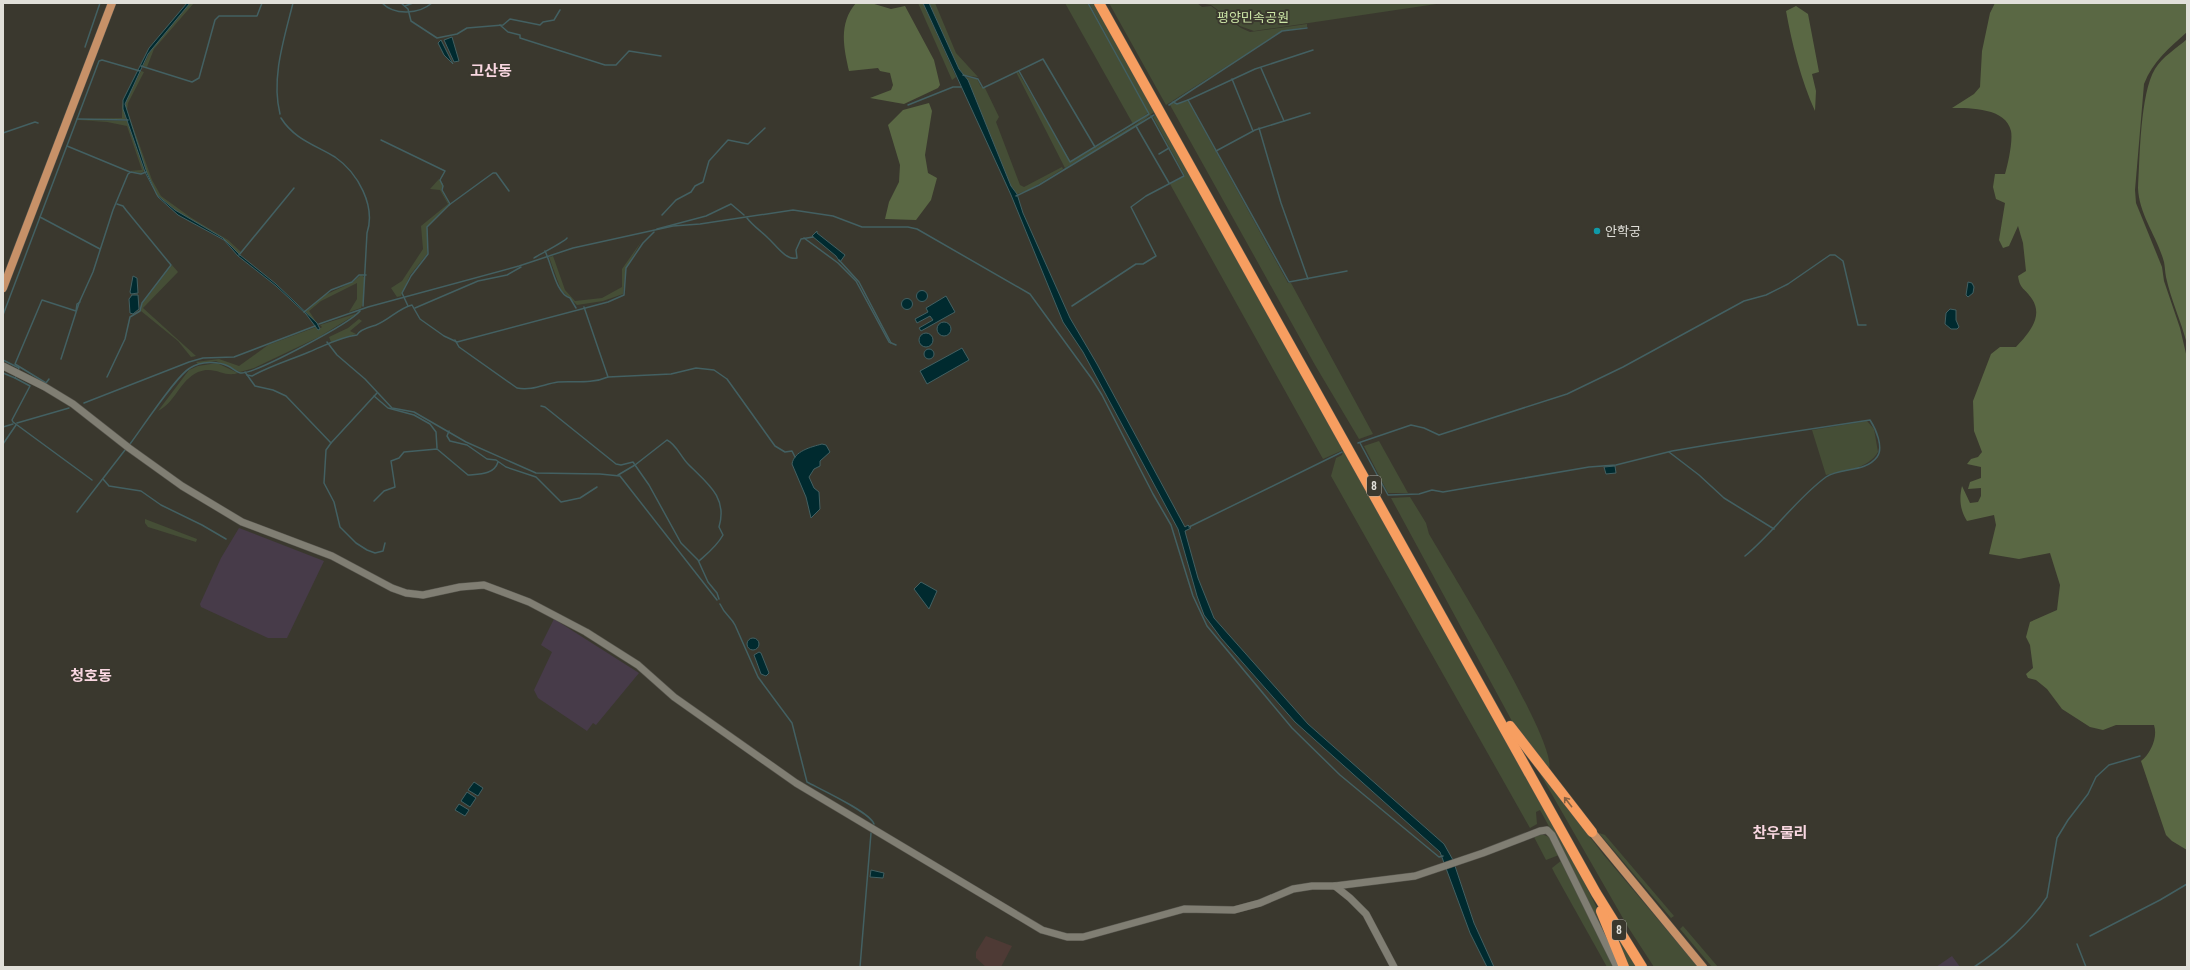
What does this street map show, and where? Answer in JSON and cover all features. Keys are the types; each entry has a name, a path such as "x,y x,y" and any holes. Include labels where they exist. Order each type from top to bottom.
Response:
{"highway":[{"name":"8","path":"1099,3 1596,893 1642,967"},
{"name":"8","path":"1105,3 1510,726 1593,878 1647,967"},
{"path":"1510,726 1592,832"},
{"path":"1596,893 1602,914 1624,967"}],"main road":[{"path":"3,288 112,3"},
{"path":"1592,832 1703,967"}],"street":[{"path":"3,366 45,387 73,404 129,448 182,486 242,522 332,556 392,588 406,593 422,594 460,587 484,586 529,602 586,632 632,661 674,697 796,782 901,843 1023,920 1053,934 1066,937 1095,936 1184,909 1234,910 1260,903 1293,889 1312,886 1335,886 1415,876 1462,860 1540,830 1547,830 1552,835 1576,882 1616,967"},
{"path":"1335,886 1366,914 1394,967"}],"shaded area":[{"path":"239,528 324,561 287,638 268,638 201,607 200,604 221,558"},
{"path":"554,619 639,673 596,725 593,723 587,731 538,698 534,690 552,652 541,645"},
{"path":"986,936 1012,946 1001,967 986,967 976,958 976,952"},
{"path":"1952,956 1960,967 1936,967"}],"green space":[{"path":"190,3 194,3 154,49 147,67 143,66 152,48"},
{"path":"856,3 871,3 891,9 905,6 934,60 940,85 938,88 904,104 870,98 891,90 893,85 890,73 880,71 878,68 849,71 845,54 844,36 847,19 850,11"},
{"path":"918,3 923,3 956,77 952,80"},
{"path":"929,3 935,3 956,53 978,77 964,75 959,69"},
{"path":"1065,3 1088,3 1148,113 1133,124"},
{"path":"1089,3 1093,3 1154,112 1136,126 1065,168 1016,72 1018,72 1071,162 1136,124 1149,114"},
{"path":"1109,3 1197,3 1202,7 1211,6 1241,28 1250,32 1307,24 1307,27 1282,31 1166,105"},
{"name":"평양민속공원","path":"1199,3 1443,3 1254,31 1240,26 1211,5"},
{"path":"1995,3 2187,3 2187,32 2168,49 2152,68 2144,84 2135,190 2136,203 2162,267 2164,281 2180,328 2187,358 2187,850 2172,841 2166,835 2141,761 2148,754 2153,744 2155,735 2154,725 2116,725 2103,730 2090,727 2062,709 2047,689 2036,680 2028,678 2026,674 2033,668 2030,645 2026,637 2030,622 2057,610 2060,585 2050,553 2019,559 1989,554 1996,525 1994,515 1967,521 1962,509 1960,500 1962,486 1970,503 1978,502 1981,496 1981,488 1968,489 1970,482 1981,478 1981,467 1967,464 1971,459 1978,457 1982,452 1974,431 1973,401 1991,354 2000,347 2016,347 2030,331 2036,312 2032,299 2021,287 2019,281 2018,276 2026,271 2023,243 2018,226 2009,246 2003,248 1999,240 2005,203 1996,199 1993,187 1995,174 2005,174 2009,159 2011,131 2008,123 1995,114 1987,111 1969,108 1952,108 1974,94 1980,87 1982,51 1990,13"},
{"path":"1796,6 1808,14 1819,72 1812,74 1816,91 1815,111 1805,87 1791,36 1786,11"},
{"path":"2187,39 2187,344 2168,286 2161,252 2145,216 2139,198 2138,188 2140,143 2146,94 2150,80 2158,65"},
{"path":"141,71 144,72 128,103 127,110 152,180 161,196 190,217 228,240 241,252 239,254 220,236 175,210 157,195 147,173 125,108 126,101"},
{"path":"966,77 977,79 981,87 985,88 999,117 996,122 1020,185 1024,187 1062,167 1063,169 1029,190 1017,194 1011,186"},
{"path":"1188,101 1288,283 1291,283 1373,434 1359,439 1315,365 1170,105 1173,103 1177,104"},
{"path":"122,102 126,119 77,119 122,118"},
{"path":"929,103 932,111 925,155 928,173 937,178 931,200 916,220 885,219 889,202 899,182 900,165 888,125 903,110"},
{"path":"1156,115 1581,876 1599,912 1618,967 1576,876 1540,810 1536,812 1537,824 1530,828 1331,476 1336,458 1342,455 1343,450 1323,459 1170,184 1185,176 1153,117"},
{"path":"78,120 127,121 144,171 141,173 129,171 142,170 127,126 107,122"},
{"path":"439,179 443,184 441,190 449,204 427,227 427,254 410,275 401,296 397,297 391,288 402,281 423,249 421,226 448,204 440,190 430,189"},
{"path":"641,242 626,268 623,294 603,301 577,305 561,290 549,257 553,256 565,290 575,301 602,298 622,287 622,269"},
{"path":"172,265 178,272 143,308 196,356 191,357 178,341 141,311 142,304"},
{"path":"361,275 364,277 364,300 361,308 349,312 357,299 357,283 321,301 309,311 317,323 305,312 325,295 353,282"},
{"path":"358,313 319,337 254,368 240,372 216,361 198,364 196,362 219,359 239,366 268,345 316,327 318,330 322,327 320,325"},
{"path":"359,319 362,321 350,331 356,334 331,342 329,337 348,328"},
{"path":"217,363 238,373 228,374 209,370 198,372 187,380 169,403 158,411 189,370 198,366"},
{"path":"1867,421 1874,429 1878,452 1874,458 1862,466 1826,475 1812,430"},
{"path":"1379,441 1408,493 1388,493 1364,446"},
{"path":"1410,497 1426,523 1429,534 1500,654 1520,692 1537,726 1547,753 1549,769 1513,723 1391,498"},
{"path":"145,519 197,539 196,542 148,527 145,523"},
{"path":"1535,765 1603,854 1698,967 1654,967 1628,927"},
{"path":"1599,833 1605,835 1674,916 1671,918"},
{"path":"1542,834 1549,837 1559,855 1546,860 1534,837"},
{"path":"1562,860 1614,967 1607,967 1552,868"},
{"path":"1604,914 1636,967 1626,967"},
{"path":"1683,926 1718,967 1712,967 1680,929"}],"water":[{"path":"187,3 190,3 148,54 125,104 147,173 157,195 175,210 223,238 240,255 276,284 317,323 320,329 318,330 306,314 276,286 238,256 224,240 178,215 158,197 145,172 123,109 123,100 149,48"},
{"path":"923,3 929,3 959,69 968,80 1011,186 1017,194 1023,213 1070,318 1097,364 1185,527 1188,525 1191,528 1185,531 1186,535 1198,578 1214,618 1308,724 1444,844 1453,860 1474,923 1494,967 1487,967 1470,933 1440,852 1295,722 1221,638 1204,615 1197,596 1178,529 1083,352 1063,322 1011,195"},
{"path":"452,37 459,61 454,62 444,40"},
{"path":"441,40 453,64 444,55 438,43"},
{"path":"817,231 817,233 845,255 840,262 836,256 812,236"},
{"path":"133,276 137,278 138,293 131,294 130,292"},
{"path":"1968,282 1972,283 1974,287 1973,293 1968,297 1966,295"},
{"path":"920,291 924,291 926,292 926,300 920,301 917,298 917,294"},
{"path":"132,295 138,295 139,309 133,314 130,313 129,299"},
{"path":"946,296 955,312 921,331 919,328 933,320 930,316 917,323 915,319 928,312 926,308"},
{"path":"905,299 909,299 911,300 911,308 905,309 902,306 902,302"},
{"path":"1950,309 1956,310 1956,320 1959,327 1957,329 1951,329 1945,324 1946,313"},
{"path":"944,322 949,324 951,329 949,334 944,336 939,334 937,329 939,324"},
{"path":"926,333 931,335 933,340 931,345 926,347 921,345 919,340 921,335"},
{"path":"962,348 969,360 927,384 920,371"},
{"path":"929,349 934,354 929,359 924,354"},
{"path":"822,444 826,445 830,452 820,461 820,466 814,469 809,477 814,488 819,492 820,509 811,518 806,497 792,464 793,460 799,453 808,448"},
{"path":"1615,466 1616,473 1606,474 1604,467"},
{"path":"921,582 937,591 929,609 914,589"},
{"path":"753,638 757,640 759,644 757,648 753,650 749,648 747,644 749,640"},
{"path":"759,652 761,653 769,673 766,676 761,674 754,655"},
{"path":"474,782 483,788 478,796 468,790"},
{"path":"467,792 476,798 470,807 461,801"},
{"path":"459,804 469,810 465,816 455,810"},
{"path":"871,870 884,873 883,878 870,877"}],"waterway":[{"path":"85,47 100,3"},
{"path":"141,66 192,82 199,78 215,20 219,16 257,16 262,3"},
{"path":"280,114 277,87 278,73 293,3"},
{"path":"382,3 387,7 400,12 414,11 427,7 432,3"},
{"path":"401,3 408,9 411,21 437,38 457,34 467,28 503,25 510,19 540,25 543,22 554,20 560,10"},
{"path":"405,6 413,3"},
{"path":"1019,71 1070,162 1149,114 1088,3"},
{"path":"500,25 508,32 520,35 520,38 605,65 616,65 629,51 661,56"},
{"path":"1169,105 1282,31 1307,28"},
{"path":"1173,102 1177,104 1188,100 1255,69 1313,50"},
{"path":"963,75 978,79 983,88 1043,59 1095,147"},
{"path":"3,315 99,61 102,60 140,71"},
{"path":"1261,68 1284,121"},
{"path":"1232,79 1253,131"},
{"path":"908,105 953,87 961,87"},
{"path":"1188,100 1289,282 1347,271"},
{"path":"1216,151 1255,130 1310,113"},
{"path":"1016,196 1039,185 1154,115"},
{"path":"1072,306 1136,264 1143,264 1156,256 1131,207 1146,196 1184,176 1151,116"},
{"path":"281,118 292,131 305,141 335,157 343,164 358,181 363,191 369,212 363,306"},
{"path":"77,119 128,120"},
{"path":"3,133 35,122 38,123"},
{"path":"1136,126 1169,183"},
{"path":"662,215 676,200 691,192 695,186 703,182 709,161 728,140 748,144 765,128"},
{"path":"1259,128 1281,203 1308,279"},
{"path":"381,140 445,171 440,180 443,186 442,190 450,204 427,227 428,254 411,276 402,293 408,306"},
{"path":"67,146 130,172"},
{"path":"1159,154 1169,148"},
{"path":"61,359 79,303 93,272 113,210 128,174 131,172 141,174 146,172"},
{"path":"449,205 493,173 496,173 509,191"},
{"path":"239,255 294,188"},
{"path":"107,377 125,339 130,317 140,311 142,303 171,265 123,206 117,204"},
{"path":"657,229 706,216 731,204 744,215"},
{"path":"319,324 368,307 519,266 573,248 673,226 700,224 793,210 833,216 862,227 908,227 917,229 1030,294 1102,395 1153,494 1171,525 1193,596 1207,626 1292,728 1340,775 1439,857 1443,856"},
{"path":"40,217 100,249"},
{"path":"747,218 785,255 789,257 797,258 796,250 801,239 813,237"},
{"path":"247,375 252,376 333,342 357,335 368,327 381,323 412,305 420,319 444,336 457,342 608,302 624,295 626,268 643,243 654,232"},
{"path":"534,258 567,238"},
{"path":"804,238 838,263 856,281 889,342 896,345"},
{"path":"545,251 561,291 570,298 576,308"},
{"path":"1358,443 1411,425 1424,428 1439,435 1567,394 1623,367 1744,301 1766,295 1788,284 1830,255 1835,255 1843,261 1858,325 1866,325"},
{"path":"839,260 859,282 891,343"},
{"path":"415,308 478,281 507,275 521,267"},
{"path":"304,312 331,290 352,282 359,275 366,275"},
{"path":"49,379 46,383 15,364 42,300 76,311 77,304 80,302"},
{"path":"584,307 608,377 671,374 696,368 714,370 727,379 775,446 785,452 792,451 795,457"},
{"path":"130,444 168,391 190,368 199,364 214,363 224,364 240,373 251,371 266,365 322,336 360,311"},
{"path":"84,403 189,362 203,358 234,357 315,326"},
{"path":"455,340 459,347 517,388 533,388 558,382 596,381 608,377"},
{"path":"327,342 337,355 365,379 392,408 414,412 466,442 536,473 600,474 620,476 717,600"},
{"path":"3,360 19,368 18,371"},
{"path":"245,372 255,386 273,390 286,396 331,443"},
{"path":"3,373 15,378"},
{"path":"16,376 15,378 30,386 12,420 13,422 92,480"},
{"path":"377,393 326,450 324,483 334,502 340,527 356,543 375,553 383,551 385,543"},
{"path":"374,396 388,408 414,415 430,424 436,432 437,448"},
{"path":"541,406 545,407 616,464 621,465 633,462 649,485 681,543 698,560 708,582 717,593 719,599"},
{"path":"17,423 69,408"},
{"path":"1360,443 1388,495 1419,494 1432,490 1443,492 1589,467 1616,465 1672,451 1870,420 1877,433 1880,449 1877,457 1872,462 1860,468 1839,472 1826,477 1805,495 1766,537 1745,556"},
{"path":"3,427 13,424"},
{"path":"3,444 16,425"},
{"path":"449,431 447,436 450,441 467,445 487,459 496,460 506,467 536,477 561,502 580,498 597,487"},
{"path":"618,475 635,465 667,440 673,444 685,461 709,484 721,507 719,527 723,535 715,546 699,561"},
{"path":"374,501 384,491 395,487 391,461 399,458 404,452 437,449 468,475 490,472 498,462"},
{"path":"77,512 125,450"},
{"path":"1189,527 1342,452"},
{"path":"1669,452 1699,475 1724,498 1774,529"},
{"path":"103,479 109,486 141,491 161,505 202,525 226,539"},
{"path":"720,604 735,625 758,677 792,723 807,782 864,813 874,824"},
{"path":"1974,967 1994,953 2014,935 2040,907 2047,897 2057,838 2068,820 2088,794 2096,777 2109,765 2140,756"},
{"path":"860,967 871,833"},
{"path":"2090,936 2160,900 2187,884"},
{"path":"2077,944 2086,967"}],"place":[{"name":"안학궁","path":"1597,231"}],"district":[{"name":"고산동","path":"491,70"},
{"name":"청호동","path":"91,675"},
{"name":"찬우물리","path":"1780,832"}]}
